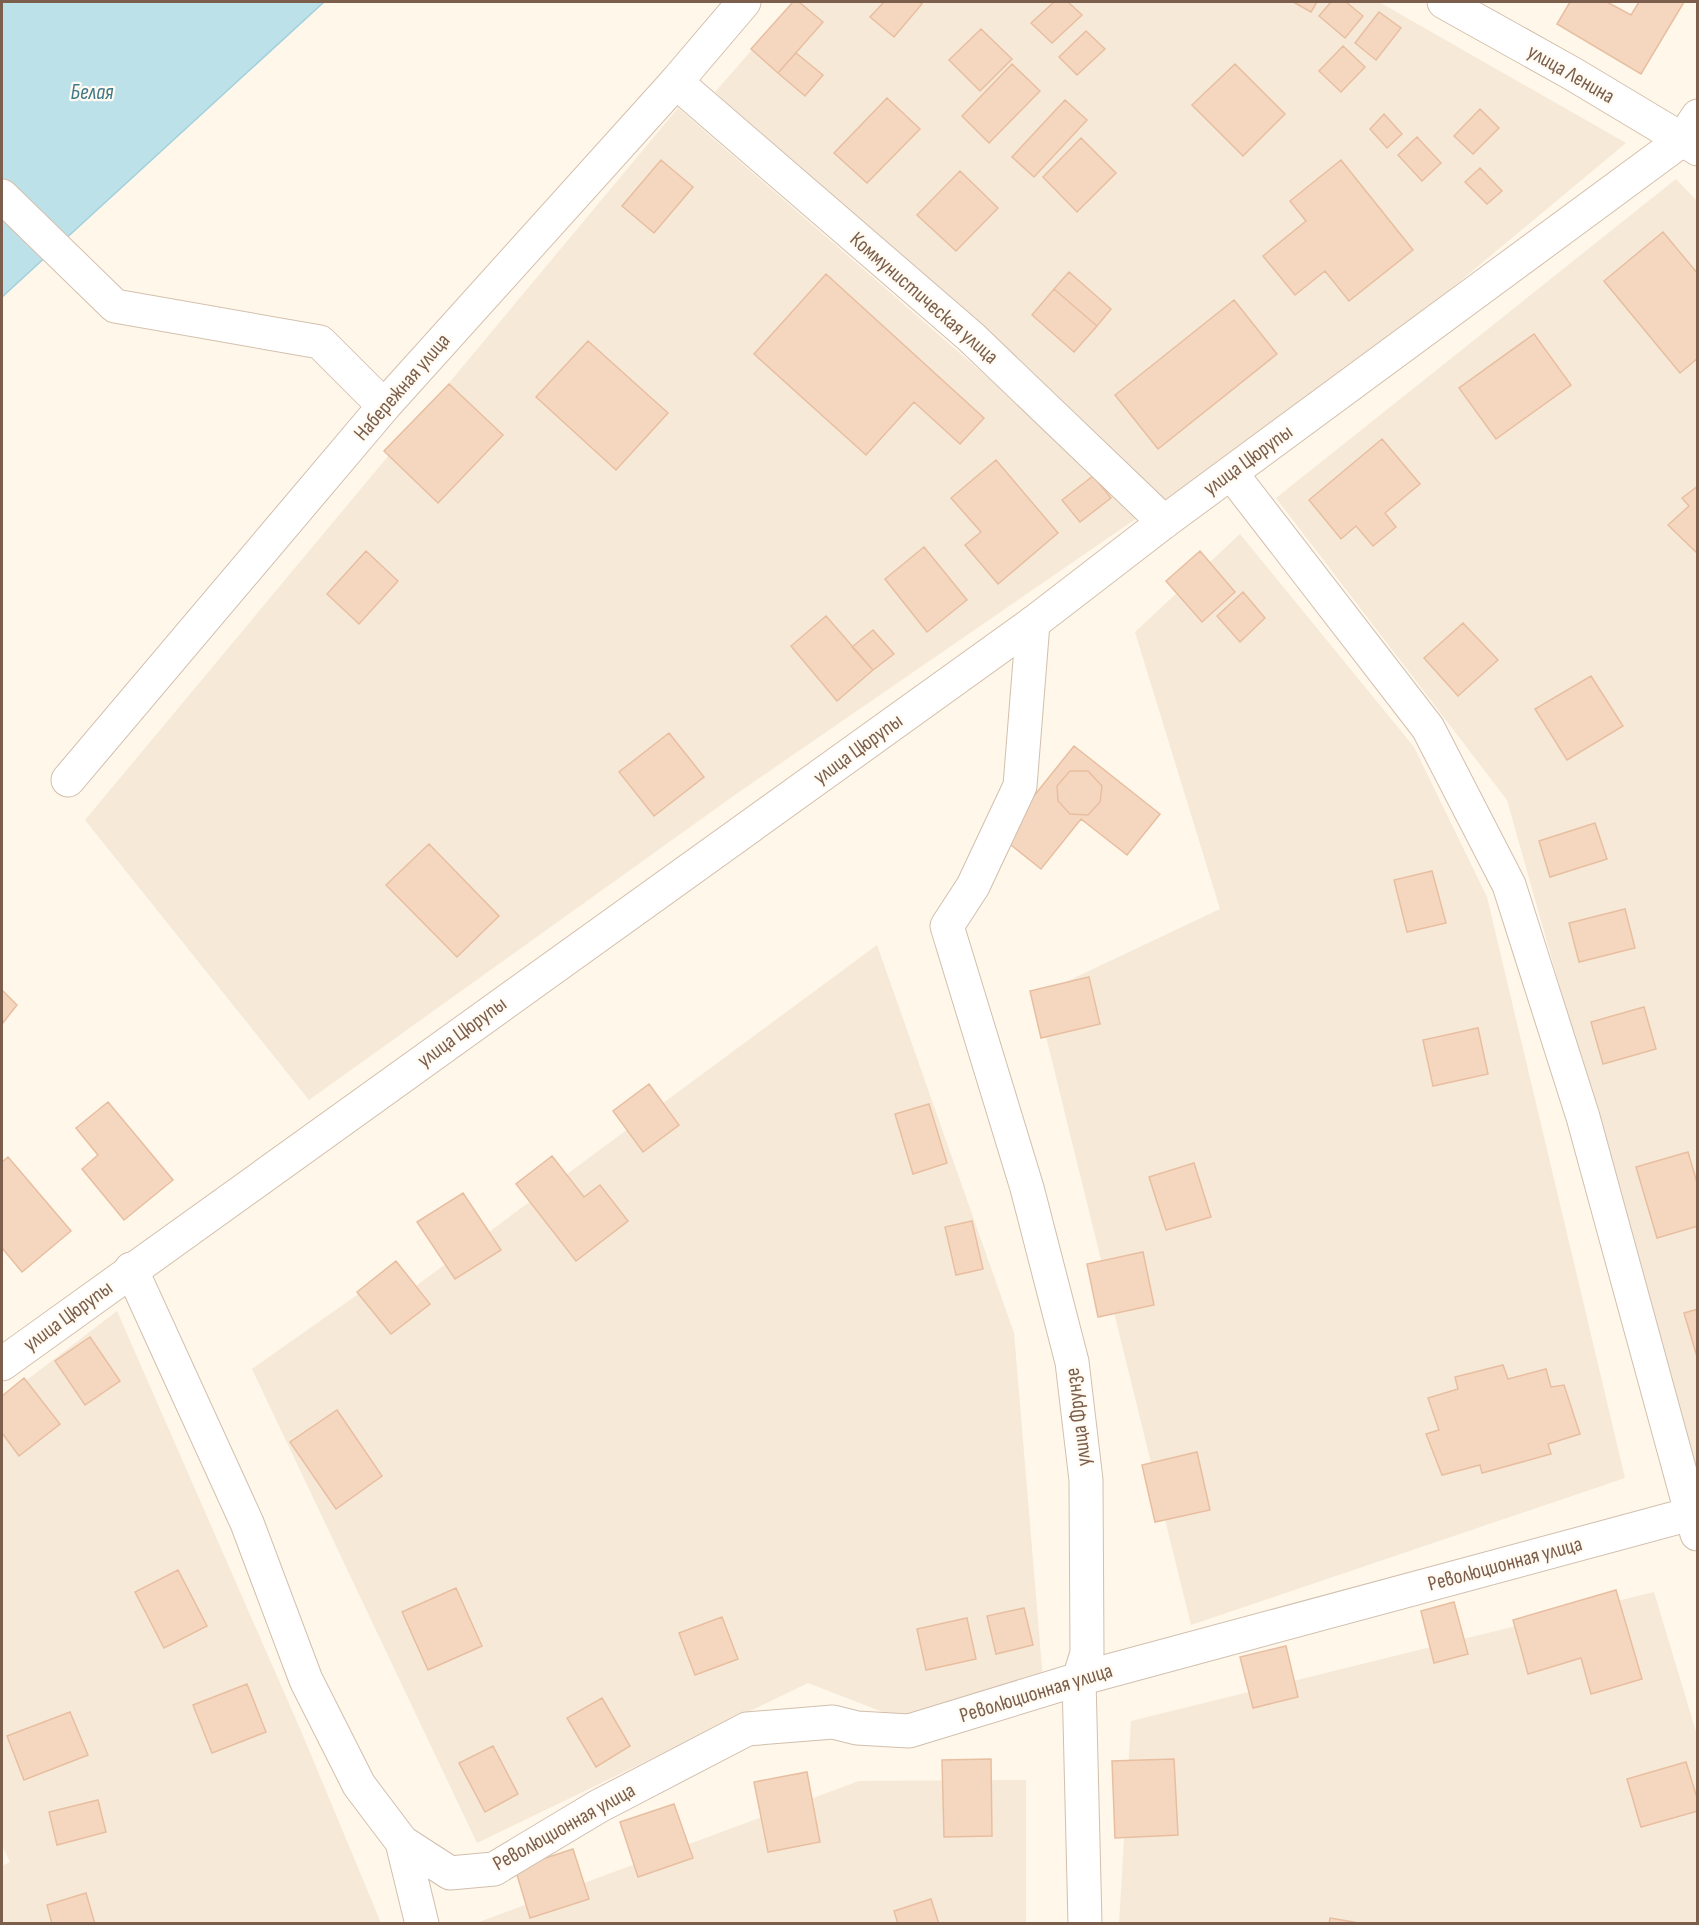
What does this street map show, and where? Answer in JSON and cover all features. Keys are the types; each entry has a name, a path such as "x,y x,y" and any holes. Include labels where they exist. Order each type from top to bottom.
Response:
{"street":[{"name":"Набережная улица","path":"68,780 384,406 676,82 744,2"},
{"name":"улица Ленина","path":"1444,2 1573,74 1692,135"},
{"name":"Коммунистическая улица","path":"676,82 970,337 1164,522"},
{"name":"улица Цюрупы","path":"2,1364 131,1269 1033,624 1164,522 1692,135"},
{"path":"2,196 115,306 320,342 384,406"},
{"path":"1231,473 1428,728 1509,885 1583,1117 1696,1520"},
{"name":"улица Фрунзе","path":"1033,624 1020,786 972,886 947,926 1027,1188 1072,1362 1086,1480 1087,1653 1079,1679 1085,1923"},
{"path":"131,1269 247,1524 306,1680 359,1785 402,1842 422,1923"},
{"name":"Революционная улица","path":"402,1842 450,1873 494,1869 599,1806 747,1729 833,1722 857,1728 909,1731 1079,1679 1696,1520"}],"shaded area":[{"path":"794,2 1379,2 1626,143 1173,520 715,92"},
{"path":"678,108 1054,435 1140,516 739,792 309,1100 85,820"},
{"path":"1676,179 1697,201 1697,1474 1507,800 1276,498"},
{"path":"1240,534 1414,747 1487,897 1625,1478 1191,1625 1036,996 1220,909 1135,632"},
{"path":"877,945 1014,1333 1043,1680 906,1721 808,1683 477,1843 252,1369 384,1276 401,1297"},
{"path":"117,1311 304,1738 381,1923 2,1924 2,1866 10,1862 2,1845 2,1399"},
{"path":"1654,1592 1697,1735 1697,1923 1119,1924 1131,1721"},
{"path":"1026,1780 1026,1923 479,1924 479,1922 859,1781"}],"water":[{"name":"Белая","path":"2,2 324,2 2,297"}],"building":[{"path":"793,2 799,2 823,22 778,73 751,49"},
{"path":"884,2 919,2 922,4 894,37 870,17"},
{"path":"1054,2 1068,2 1082,15 1052,43 1031,23"},
{"path":"1293,2 1317,2 1311,12"},
{"path":"1331,2 1346,2 1363,16 1345,38 1319,16"},
{"path":"1570,2 1607,2 1631,15 1639,2 1684,2 1641,74 1557,24"},
{"path":"1379,12 1401,28 1376,60 1355,43"},
{"path":"981,29 1012,59 980,91 949,60"},
{"path":"1086,31 1105,49 1077,75 1059,57"},
{"path":"1343,46 1365,67 1341,92 1319,71"},
{"path":"796,53 823,75 805,96 778,73"},
{"path":"1012,64 1040,91 989,143 962,116"},
{"path":"1235,64 1285,114 1243,156 1192,105"},
{"path":"887,98 920,129 867,183 834,153"},
{"path":"1065,100 1087,120 1034,177 1012,157"},
{"path":"1480,109 1499,128 1473,154 1454,136"},
{"path":"1384,114 1402,134 1387,148 1370,129"},
{"path":"1417,137 1441,163 1422,181 1398,155"},
{"path":"1081,138 1116,173 1077,212 1043,177"},
{"path":"661,160 693,187 654,233 622,206"},
{"path":"1341,160 1413,250 1349,301 1325,271 1295,295 1263,256 1306,221 1290,201"},
{"path":"1480,168 1502,191 1487,204 1465,182"},
{"path":"960,171 998,208 956,251 917,215"},
{"path":"1663,232 1698,274 1698,358 1680,373 1604,281"},
{"path":"1069,272 1111,309 1097,326 1054,289"},
{"path":"826,274 984,418 960,444 914,402 866,455 754,354"},
{"path":"1054,289 1097,326 1074,352 1032,315"},
{"path":"1234,300 1277,354 1158,449 1115,395"},
{"path":"1534,334 1571,385 1496,439 1459,388"},
{"path":"588,341 668,413 616,470 536,397"},
{"path":"449,384 503,435 438,503 384,451"},
{"path":"1382,439 1420,484 1385,513 1396,527 1373,546 1356,526 1341,539 1309,500"},
{"path":"996,460 1058,533 998,584 965,545 981,532 951,498"},
{"path":"1093,476 1111,498 1080,522 1062,500"},
{"path":"1698,486 1698,554 1668,525 1689,506 1682,498"},
{"path":"924,547 967,600 927,632 885,579"},
{"path":"366,551 398,581 359,624 327,594"},
{"path":"1200,551 1235,592 1202,622 1166,581"},
{"path":"1243,592 1265,618 1240,642 1217,616"},
{"path":"826,616 873,670 837,701 791,646"},
{"path":"1463,623 1498,660 1458,696 1424,658"},
{"path":"873,630 894,654 873,670 852,647"},
{"path":"1591,676 1623,726 1567,760 1535,709"},
{"path":"669,733 704,777 654,816 619,772"},
{"path":"1074,746 1160,814 1127,855 1081,819 1041,869 1001,837"},
{"path":"1070,771 1088,771 1102,786 1100,802 1088,815 1070,814 1058,801 1057,786"},
{"path":"1595,823 1607,859 1550,877 1539,841"},
{"path":"429,844 499,916 457,957 386,885"},
{"path":"1432,871 1446,923 1407,932 1394,880"},
{"path":"1625,909 1635,948 1579,962 1569,923"},
{"path":"1089,977 1100,1024 1041,1038 1030,991"},
{"path":"2,990 17,1005 2,1024"},
{"path":"1644,1007 1656,1049 1603,1064 1591,1022"},
{"path":"1478,1028 1488,1074 1433,1086 1423,1040"},
{"path":"649,1084 679,1125 643,1152 613,1111"},
{"path":"108,1102 173,1180 124,1220 82,1169 98,1155 76,1128"},
{"path":"929,1104 947,1163 913,1174 895,1114"},
{"path":"1688,1152 1698,1186 1698,1226 1657,1238 1636,1167"},
{"path":"552,1156 584,1197 600,1185 628,1221 576,1261 516,1184"},
{"path":"8,1157 71,1231 22,1272 2,1248 2,1162"},
{"path":"1194,1163 1211,1217 1166,1230 1149,1177"},
{"path":"463,1193 501,1250 455,1279 417,1222"},
{"path":"972,1221 983,1269 956,1275 945,1227"},
{"path":"1143,1252 1154,1305 1098,1317 1087,1264"},
{"path":"396,1261 430,1304 391,1334 357,1292"},
{"path":"1698,1309 1698,1360 1684,1313"},
{"path":"90,1337 120,1381 85,1405 55,1361"},
{"path":"1503,1365 1508,1379 1546,1369 1551,1387 1564,1385 1580,1434 1548,1444 1551,1454 1482,1473 1480,1465 1442,1475 1426,1434 1439,1430 1428,1398 1458,1389 1455,1377"},
{"path":"24,1378 60,1424 19,1456 2,1433 2,1396"},
{"path":"337,1410 382,1476 336,1509 290,1442"},
{"path":"1197,1452 1210,1510 1155,1522 1142,1465"},
{"path":"178,1570 207,1626 164,1648 135,1592"},
{"path":"456,1588 482,1646 428,1670 402,1612"},
{"path":"1616,1590 1642,1679 1591,1694 1581,1658 1528,1674 1513,1620"},
{"path":"1454,1602 1468,1654 1434,1663 1421,1611"},
{"path":"1024,1608 1033,1645 996,1654 987,1616"},
{"path":"722,1617 738,1659 695,1675 679,1633"},
{"path":"967,1618 976,1659 926,1670 917,1629"},
{"path":"1286,1646 1298,1697 1253,1708 1240,1657"},
{"path":"247,1684 266,1732 212,1753 193,1705"},
{"path":"602,1698 630,1746 596,1767 567,1718"},
{"path":"70,1712 88,1755 24,1780 7,1736"},
{"path":"493,1746 518,1794 485,1812 459,1763"},
{"path":"991,1759 992,1836 944,1837 942,1760"},
{"path":"1174,1759 1178,1835 1115,1838 1112,1761"},
{"path":"1686,1762 1698,1801 1698,1811 1641,1827 1627,1779"},
{"path":"807,1772 820,1842 768,1852 754,1782"},
{"path":"98,1800 106,1832 57,1845 49,1812"},
{"path":"674,1804 693,1858 638,1877 620,1822"},
{"path":"573,1849 589,1899 530,1918 515,1868"},
{"path":"86,1893 95,1924 52,1924 47,1905"},
{"path":"931,1899 939,1924 898,1924 894,1911"},
{"path":"1330,1918 1365,1924 1329,1924"}]}
